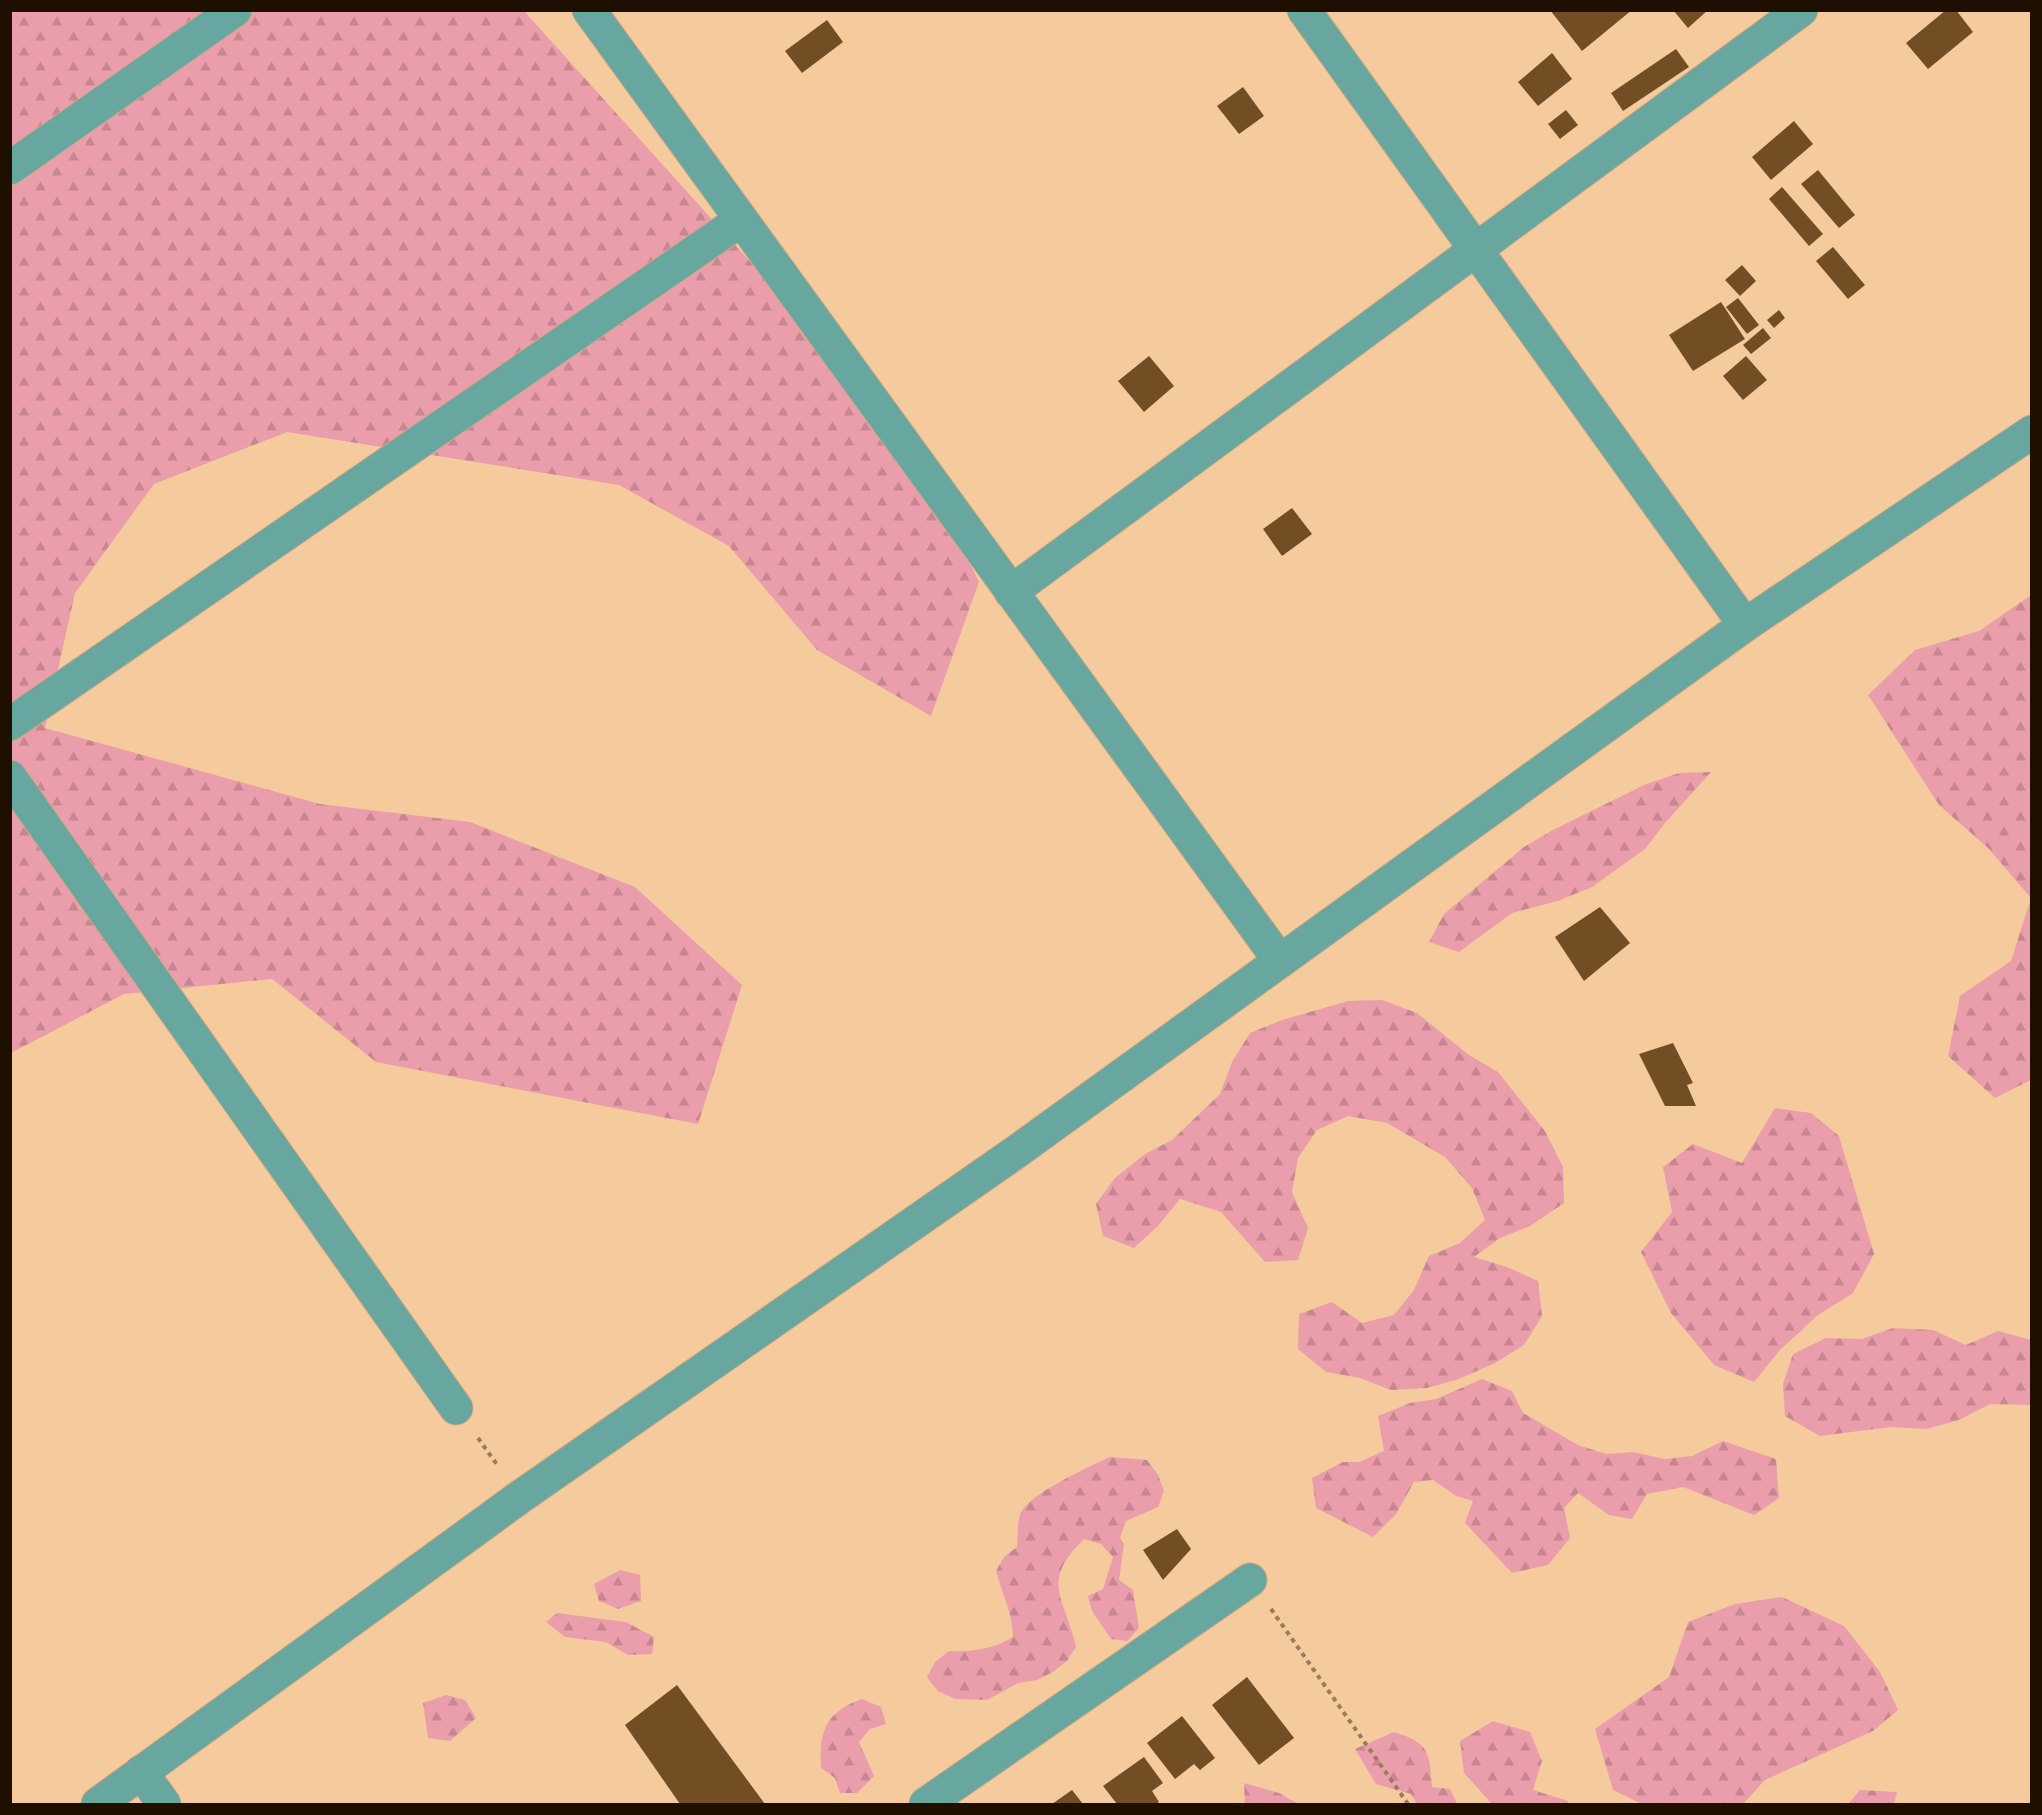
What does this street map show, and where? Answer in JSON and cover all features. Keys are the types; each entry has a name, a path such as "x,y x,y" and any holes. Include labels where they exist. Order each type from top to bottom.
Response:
{"street":[{"path":"10,168 235,10"},
{"path":"589,10 1280,962"},
{"path":"1304,10 1745,625"},
{"path":"1011,592 1476,252 1801,10"},
{"path":"10,724 741,220"},
{"path":"98,1804 520,1497 1016,1152 1745,625 2031,432"},
{"path":"10,777 456,1408"},
{"path":"926,1804 1250,1580"},
{"path":"141,1772 164,1804"}],"path":[{"path":"456,1408 520,1497"},
{"path":"1250,1580 1408,1804"}],"green space":[{"path":"11,11 524,11 904,432 979,582 931,716 817,650 729,546 619,485 287,432 154,484 75,593 45,728 320,804 470,822 635,887 742,985 698,1124 376,1062 272,979 124,994 11,1053"},
{"path":"2031,595 2031,898 1988,848 1939,805 1868,695 1915,650 1979,631"},
{"path":"1711,772 1645,849 1592,887 1558,901 1512,913 1459,952 1429,942 1444,914 1524,847 1644,785 1679,773"},
{"path":"2031,898 2031,1080 1995,1098 1948,1056 1960,996 2011,961"},
{"path":"1382,1000 1417,1013 1469,1055 1498,1072 1545,1131 1563,1167 1564,1203 1530,1226 1500,1238 1474,1257 1507,1267 1538,1281 1542,1316 1524,1345 1495,1363 1459,1379 1427,1388 1391,1390 1360,1378 1326,1372 1298,1349 1299,1314 1332,1302 1362,1323 1394,1315 1414,1290 1429,1256 1460,1243 1485,1220 1472,1188 1445,1157 1387,1123 1348,1116 1317,1130 1298,1158 1292,1192 1308,1228 1298,1260 1265,1262 1221,1212 1180,1199 1158,1226 1134,1248 1103,1236 1096,1204 1115,1178 1145,1154 1172,1140 1220,1094 1232,1062 1250,1033 1282,1020 1348,1001"},
{"path":"1775,1108 1811,1113 1839,1136 1874,1254 1853,1293 1818,1315 1780,1350 1754,1382 1714,1365 1671,1313 1641,1252 1672,1212 1663,1167 1693,1144 1742,1163"},
{"path":"1893,1328 1933,1330 1966,1345 1998,1331 2031,1340 2031,1405 1990,1404 1959,1420 1926,1429 1891,1427 1820,1436 1785,1416 1783,1384 1793,1354 1826,1338 1862,1339"},
{"path":"1482,1379 1512,1391 1523,1413 1578,1445 1606,1454 1633,1452 1665,1459 1692,1456 1723,1441 1776,1459 1779,1498 1754,1515 1683,1487 1647,1494 1632,1519 1609,1515 1578,1493 1564,1508 1570,1538 1548,1565 1512,1573 1465,1523 1473,1501 1456,1496 1433,1480 1414,1482 1396,1514 1373,1537 1316,1508 1312,1478 1343,1462 1359,1462 1384,1451 1378,1416 1410,1403 1436,1399"},
{"path":"1110,1457 1147,1460 1158,1475 1164,1491 1158,1507 1126,1521 1120,1538 1124,1544 1119,1580 1133,1590 1139,1628 1127,1641 1111,1639 1092,1611 1088,1596 1103,1589 1113,1557 1101,1544 1084,1539 1070,1554 1062,1567 1059,1579 1059,1591 1076,1647 1067,1661 1053,1672 1037,1680 1018,1683 987,1700 955,1699 938,1691 927,1677 935,1662 949,1651 982,1649 1013,1637 1009,1612 996,1571 1004,1557 1017,1547 1019,1519 1025,1507 1046,1490"},
{"path":"620,1570 640,1575 641,1601 618,1609 599,1601 594,1584"},
{"path":"1782,1597 1844,1626 1880,1672 1898,1710 1873,1731 1765,1780 1743,1804 1642,1804 1613,1790 1595,1729 1669,1677 1688,1622 1735,1604"},
{"path":"557,1613 626,1622 654,1637 652,1654 628,1655 606,1642 565,1637 546,1622"},
{"path":"446,1695 465,1700 476,1718 450,1741 428,1738 423,1703"},
{"path":"862,1699 881,1707 886,1724 870,1729 859,1742 874,1776 857,1793 840,1793 835,1778 821,1768 824,1733 827,1724 840,1710"},
{"path":"1493,1721 1530,1732 1542,1761 1533,1790 1568,1801 1568,1804 1492,1804 1464,1773 1460,1741"},
{"path":"1394,1732 1415,1740 1421,1745 1428,1757 1432,1787 1450,1789 1457,1804 1417,1804 1411,1794 1376,1784 1355,1749"},
{"path":"1244,1783 1279,1793 1298,1804 1245,1804"},
{"path":"1860,1790 1897,1792 1894,1804 1848,1804"}],"building":[{"path":"1550,10 1632,10 1582,51"},
{"path":"1673,10 1708,10 1688,28"},
{"path":"1946,10 1956,10 1973,32 1928,69 1906,43"},
{"path":"827,20 843,42 802,73 785,51"},
{"path":"1676,49 1689,67 1623,111 1611,93"},
{"path":"1552,53 1572,79 1538,106 1518,82"},
{"path":"1243,87 1264,116 1239,134 1217,106"},
{"path":"1566,110 1578,125 1560,139 1548,124"},
{"path":"1794,121 1813,144 1771,180 1752,157"},
{"path":"1818,170 1855,215 1839,228 1801,184"},
{"path":"1782,187 1823,234 1809,246 1769,199"},
{"path":"1833,247 1865,285 1848,299 1816,261"},
{"path":"1742,265 1756,281 1740,296 1725,280"},
{"path":"1738,298 1759,325 1747,334 1726,307"},
{"path":"1721,302 1745,339 1693,371 1669,335"},
{"path":"1779,310 1785,318 1774,328 1767,320"},
{"path":"1763,328 1771,338 1751,354 1743,345"},
{"path":"1149,356 1174,386 1144,412 1118,381"},
{"path":"1746,356 1767,380 1743,400 1723,376"},
{"path":"1292,508 1312,534 1282,556 1263,529"},
{"path":"1600,907 1630,943 1584,981 1555,937"},
{"path":"1673,1043 1693,1083 1687,1085 1696,1106 1665,1106 1639,1054"},
{"path":"1177,1529 1191,1549 1163,1580 1143,1550"},
{"path":"1247,1677 1294,1738 1259,1765 1212,1705"},
{"path":"677,1685 765,1804 680,1804 625,1725"},
{"path":"1182,1716 1215,1758 1200,1770 1194,1764 1175,1779 1147,1743"},
{"path":"1144,1757 1163,1783 1152,1791 1159,1802 1156,1804 1117,1804 1103,1786"},
{"path":"1072,1790 1083,1804 1052,1804"}]}
